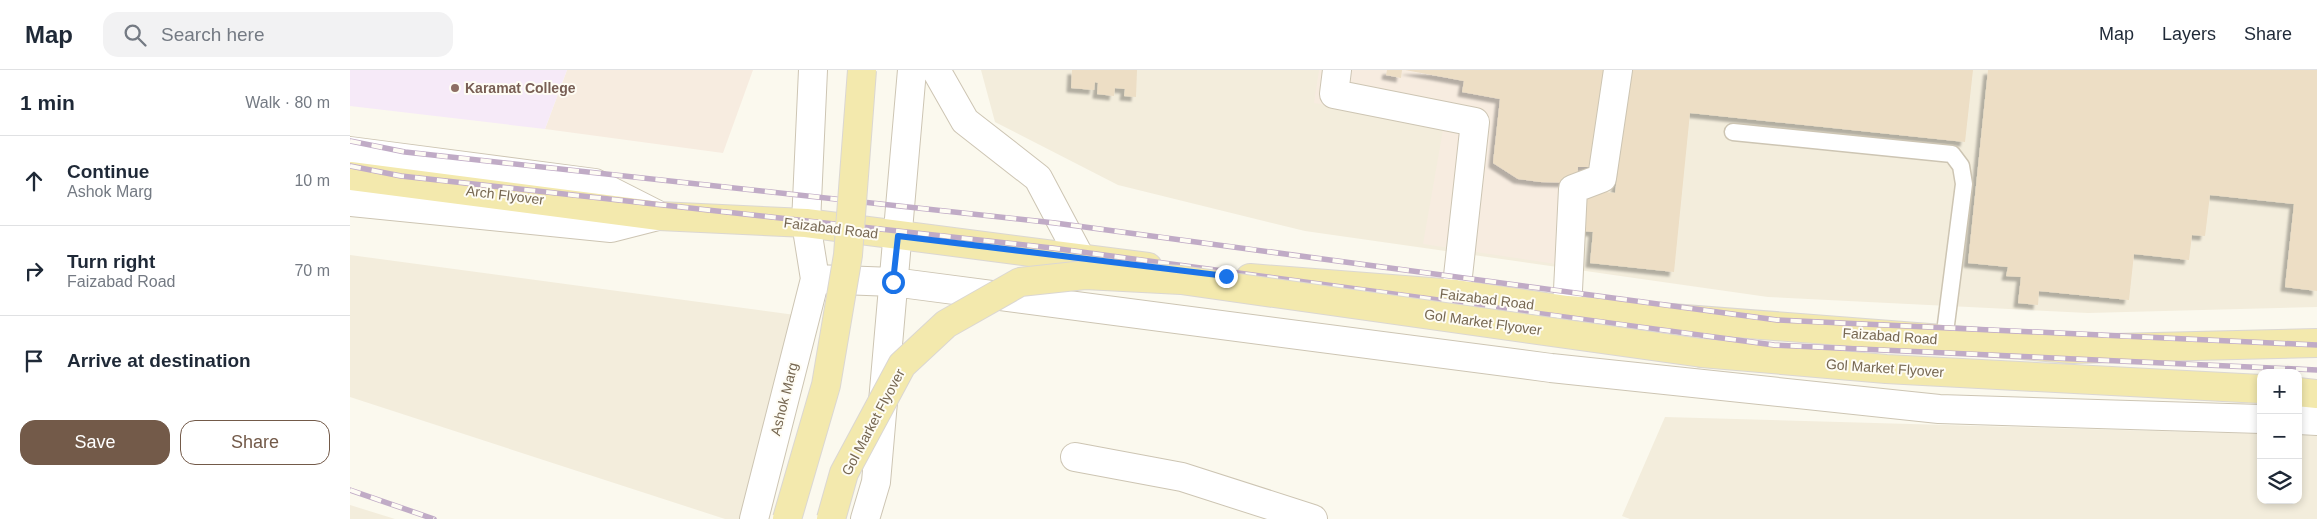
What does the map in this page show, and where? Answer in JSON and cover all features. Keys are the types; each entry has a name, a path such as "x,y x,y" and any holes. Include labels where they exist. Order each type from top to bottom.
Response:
{"main road":[{"path":"787,519 826,385 848,255 862,70"},
{"name":"Arch Flyover","path":"350,176 660,216"},
{"name":"Faizabad Road","path":"660,216 806,223 1226,276 1456,294 1567,310 1944,340 2073,349 2317,342"},
{"name":"Gol Market Flyover","path":"831,519 844,473 902,365 946,324 1020,282 1085,275 1182,280 1702,353 1886,369 2257,389"},
{"path":"2302,392 2317,394"}],"street":[{"path":"813,70 806,223 815,279 893,282 1551,368 1939,409 2257,419"},
{"path":"865,519 876,482 912,70"},
{"path":"936,70 965,121 1038,178 1081,259"},
{"path":"1337,70 1334,94 1475,122 1456,294"},
{"path":"1567,310 1573,189 1602,178 1618,70"},
{"path":"350,151 595,183 660,216"},
{"path":"350,202 611,228 660,216"},
{"name":"Ashok Marg","path":"754,519 815,279"},
{"path":"2302,420 2317,421"},
{"path":"1075,457 1182,477 1313,519"}],"lane":[{"path":"1733,132 1952,154 1961,166 1964,184 1944,340"}],"shaded area":[{"name":"Karamat College","path":"350,70 567,70 545,129 350,106"},
{"path":"567,70 753,70 723,153 545,129"},
{"path":"981,70 2317,70 2317,307 2088,313 1768,297 1305,231 1118,185 995,122"},
{"path":"1319,70 1629,70 1611,191 1585,188 1576,267 1423,244 1444,124 1314,103"},
{"path":"350,255 810,317 764,519 725,519 350,397"},
{"path":"1665,417 2257,434 2257,504 2302,504 2302,435 2317,436 2317,519 1630,519 1622,516"},
{"path":"350,505 395,519 350,519"}],"building":[{"path":"1072,70 1137,70 1136,97 1124,96 1125,89 1115,88 1114,96 1097,94 1098,83 1095,82 1094,90 1071,88"},
{"path":"1387,70 1402,70 1401,78 1386,75"},
{"path":"1405,70 1610,70 1594,167 1578,167 1577,183 1540,182 1518,179 1493,163 1500,99 1462,92 1464,81"},
{"path":"1631,70 1973,70 1965,142 1690,113 1674,272 1590,263 1593,232 1582,231 1586,190 1615,193"},
{"path":"1988,70 2317,70 2317,291 2285,287 2294,204 2210,195 2205,236 2192,235 2189,260 2134,254 2129,300 2039,291 2038,305 2018,303 2021,277 2006,276 2008,267 1968,263"}],"railway":[{"path":"350,141 405,152 1055,223 1777,320 2317,345"},
{"path":"350,166 401,176 1052,248 1774,345 2317,370"},
{"path":"350,490 434,519"}],"place":[{"name":"Karamat College","path":"455,88"}],"route":[{"path":"893,282 898,236 1226,276"}]}
